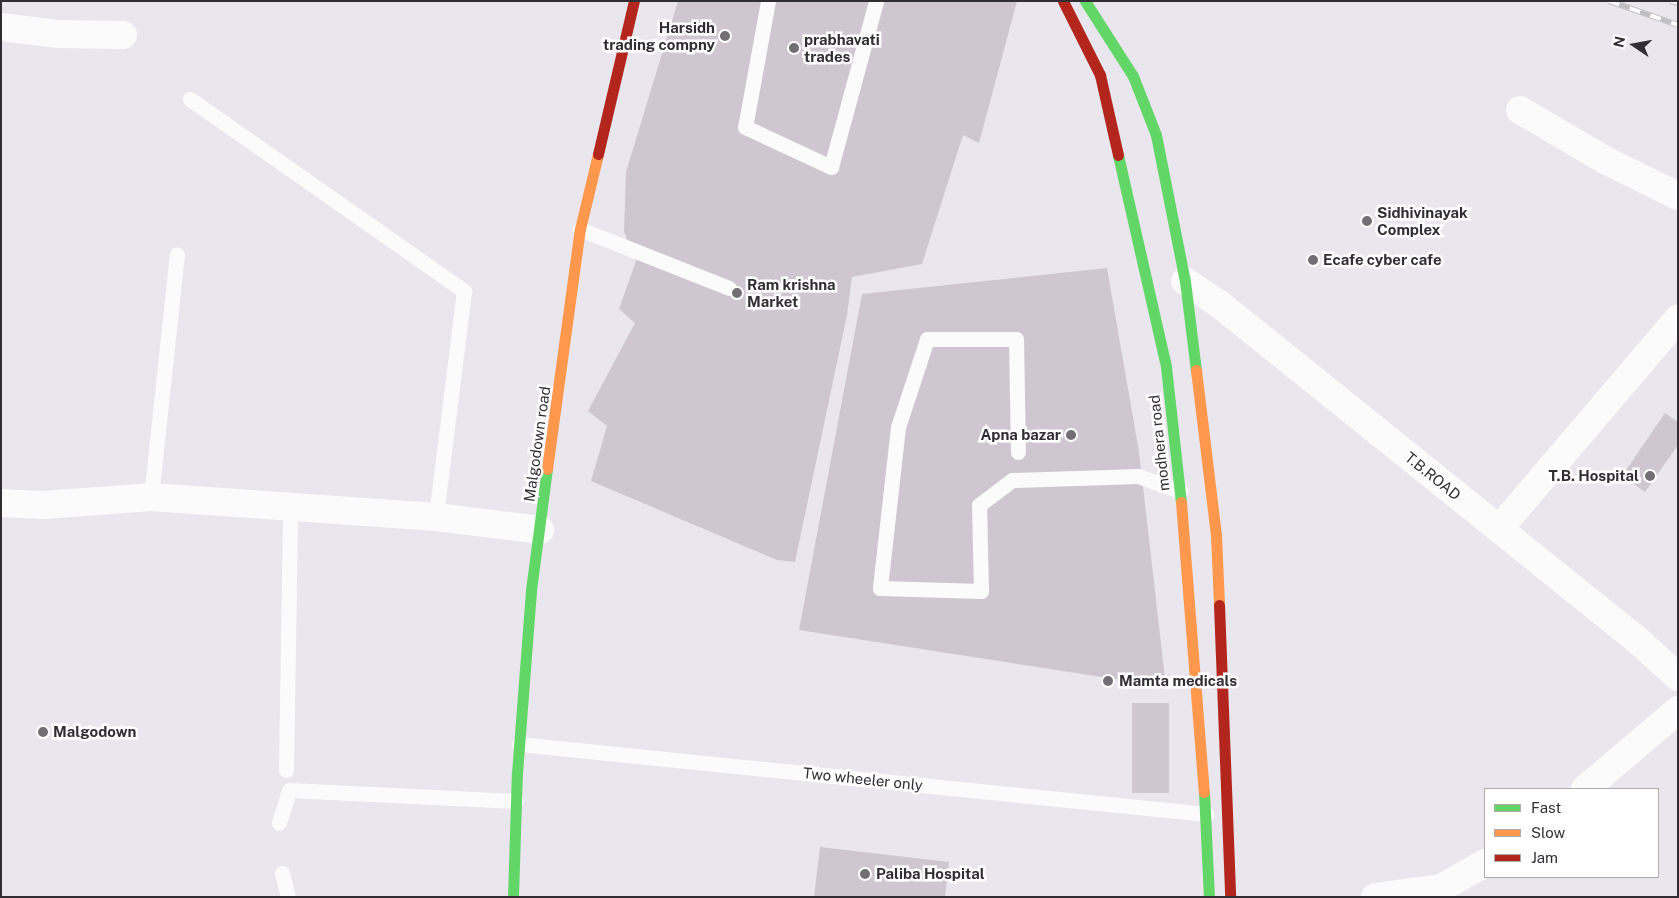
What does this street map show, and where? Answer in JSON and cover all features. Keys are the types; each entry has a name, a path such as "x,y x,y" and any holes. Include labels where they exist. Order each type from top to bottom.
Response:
{"main road":[{"name":"Malgodown road","path":"513,897 519,744 531,590 580,229 634,1"},
{"name":"modhera road","path":"1063,1 1100,75 1166,367 1180,491 1206,814 1209,897"},
{"path":"1085,1 1133,76 1156,135 1185,281 1216,534 1230,897"}],"street":[{"path":"1,27 57,34 123,34"},
{"path":"1520,110 1605,160 1678,196"},
{"name":"T.B.ROAD","path":"1185,281 1225,309 1636,639 1678,676"},
{"path":"1499,529 1678,319"},
{"path":"1,503 42,505 151,497 436,517 540,530"},
{"path":"1586,788 1678,710"},
{"path":"1374,897 1441,888 1484,864"}],"lane":[{"path":"768,1 745,127 831,167 876,1"},
{"path":"190,99 464,291 436,517"},
{"path":"580,229 729,288"},
{"path":"151,497 177,254"},
{"path":"1018,452 1016,339 927,339 898,427 880,588 981,591 979,505 1012,480 1138,476 1180,491"},
{"path":"286,770 290,507"},
{"name":"Two wheeler only","path":"519,744 1206,814"},
{"path":"279,823 289,790 516,801"},
{"path":"282,872 288,897"}],"building":[{"name":"Ram krishna Market","path":"678,1 1017,1 979,143 963,135 922,264 852,277 847,315 795,562 777,560 591,481 607,426 588,411 635,323 619,309 636,261 624,232 626,172"},
{"path":"1107,268 1139,452 1166,687 799,630 862,294"},
{"path":"1665,413 1678,422 1678,445 1645,492 1622,476"},
{"path":"1132,703 1169,703 1169,793 1132,793"},
{"path":"820,847 949,862 945,897 814,897"}],"railway":[{"path":"1609,1 1678,25"},
{"path":"1670,1 1678,3"}],"traffic: fast":[{"path":"1085,1 1133,76 1156,135 1185,281 1196,370"},
{"path":"1118,155 1166,367 1181,502"},
{"path":"513,897 517,773 531,590 547,469"},
{"path":"1204,792 1209,897"}],"traffic: slow":[{"path":"547,469 580,229 598,154"},
{"path":"1196,370 1216,535 1219,605"},
{"path":"1181,502 1204,792"}],"traffic: jam":[{"path":"598,154 634,1"},
{"path":"1063,1 1100,75 1118,155"},
{"path":"1219,605 1230,897"}],"place":[{"name":"Harsidh trading compny","path":"725,36"},
{"name":"prabhavati trades","path":"794,48"},
{"name":"Sidhivinayak Complex","path":"1367,221"},
{"name":"Ecafe cyber cafe","path":"1313,260"},
{"name":"Ram krishna Market","path":"737,293"},
{"name":"Apna bazar","path":"1071,435"},
{"name":"T.B. Hospital","path":"1650,476"},
{"name":"Mamta medicals","path":"1108,681"},
{"name":"Malgodown","path":"43,732"},
{"name":"Paliba Hospital","path":"865,874"}]}
